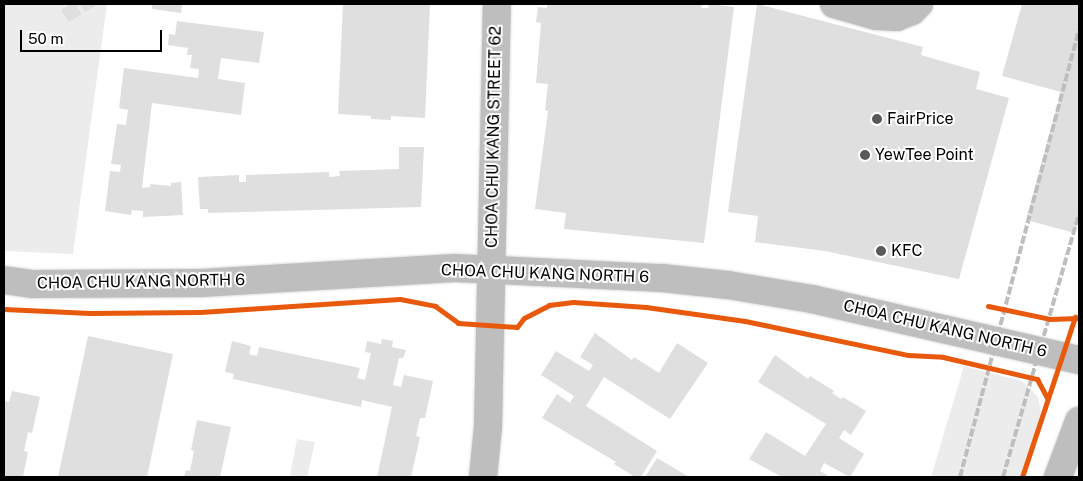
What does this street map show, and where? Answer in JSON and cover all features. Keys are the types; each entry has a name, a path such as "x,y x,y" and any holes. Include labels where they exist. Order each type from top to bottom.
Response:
{"street":[{"name":"CHOA CHU KANG STREET 62","path":"483,477 488,427 498,4"},
{"path":"834,4 876,16 897,17 912,11 920,4"},
{"name":"CHOA CHU KANG NORTH 6","path":"4,280 42,284 201,283 379,271 492,270 662,278 728,285 841,305 1079,360"},
{"path":"1058,477 1079,421"}],"shaded area":[{"path":"4,4 107,4 73,254 4,251"},
{"path":"964,366 1022,381 1038,397 1043,423 1024,477 931,477"},
{"path":"297,439 315,442 307,477 290,476"}],"building":[{"path":"70,4 75,4 82,14 69,22 61,10"},
{"path":"80,4 99,4 85,12"},
{"path":"152,4 182,4 181,13 152,9"},
{"path":"343,4 430,4 425,118 391,116 391,120 371,119 371,116 338,114"},
{"path":"547,4 693,4 702,5 701,8 708,8 709,4 734,7 704,243 564,229 566,213 535,209 548,111 545,110 548,84 536,83 541,23 536,22 538,7 547,8"},
{"name":"YewTee Point","path":"757,4 923,47 921,55 980,72 976,89 1009,98 959,279 825,251 755,242 758,216 728,212"},
{"path":"1022,4 1079,4 1079,217 1075,233 1026,220 1061,92 1002,76"},
{"path":"177,21 264,32 259,63 221,58 218,79 245,83 241,115 152,103 142,188 151,187 150,184 171,186 171,183 181,182 183,215 143,217 143,211 132,210 131,215 105,211 110,171 120,172 121,165 111,164 117,124 126,125 128,110 119,108 124,68 198,78 199,69 190,68 192,55 187,55 188,48 168,45 169,34 175,35"},
{"path":"399,147 424,147 421,207 208,213 208,209 200,209 198,177 239,175 239,182 246,182 246,175 329,172 329,177 340,176 339,171 399,169"},
{"path":"595,333 632,360 634,357 659,373 677,343 708,363 670,419 604,377 586,406 657,451 641,477 635,477 614,464 616,462 542,418 557,394 570,403 574,396 541,375 556,351 589,371 593,365 580,357"},
{"path":"88,336 173,354 147,477 58,477"},
{"path":"382,339 393,341 392,347 406,350 403,358 399,358 393,385 401,387 404,375 433,381 425,418 420,418 416,436 420,437 411,477 377,477 392,407 362,400 361,407 233,379 234,374 225,372 232,341 251,346 249,354 257,356 259,347 360,368 357,378 365,380 371,353 365,352 367,341 381,344"},
{"path":"775,355 808,379 810,376 834,391 832,393 841,399 843,397 866,411 851,435 844,430 839,438 864,454 850,477 824,463 820,471 827,475 825,477 782,477 749,459 766,432 805,456 826,424 758,382"},
{"path":"12,391 40,397 32,433 28,432 24,451 28,452 23,477 4,477 4,401 9,402"},
{"path":"197,420 231,427 220,477 184,477 186,470 190,471 194,451 191,450"},
{"path":"657,458 689,477 645,477"}],"railway":[{"path":"960,477 1079,30"},
{"path":"1003,477 1079,214"}],"cycle path":[{"path":"4,309 90,313 200,312 400,299 435,306 458,323 517,327 524,318 549,305 573,302 646,307 745,321 908,355 943,357 1037,379 1047,398"},
{"path":"988,306 1050,319 1079,318"},
{"path":"1022,477 1075,317"}],"place":[{"name":"FairPrice","path":"877,119"},
{"name":"YewTee Point","path":"865,155"},
{"name":"KFC","path":"881,251"}]}
